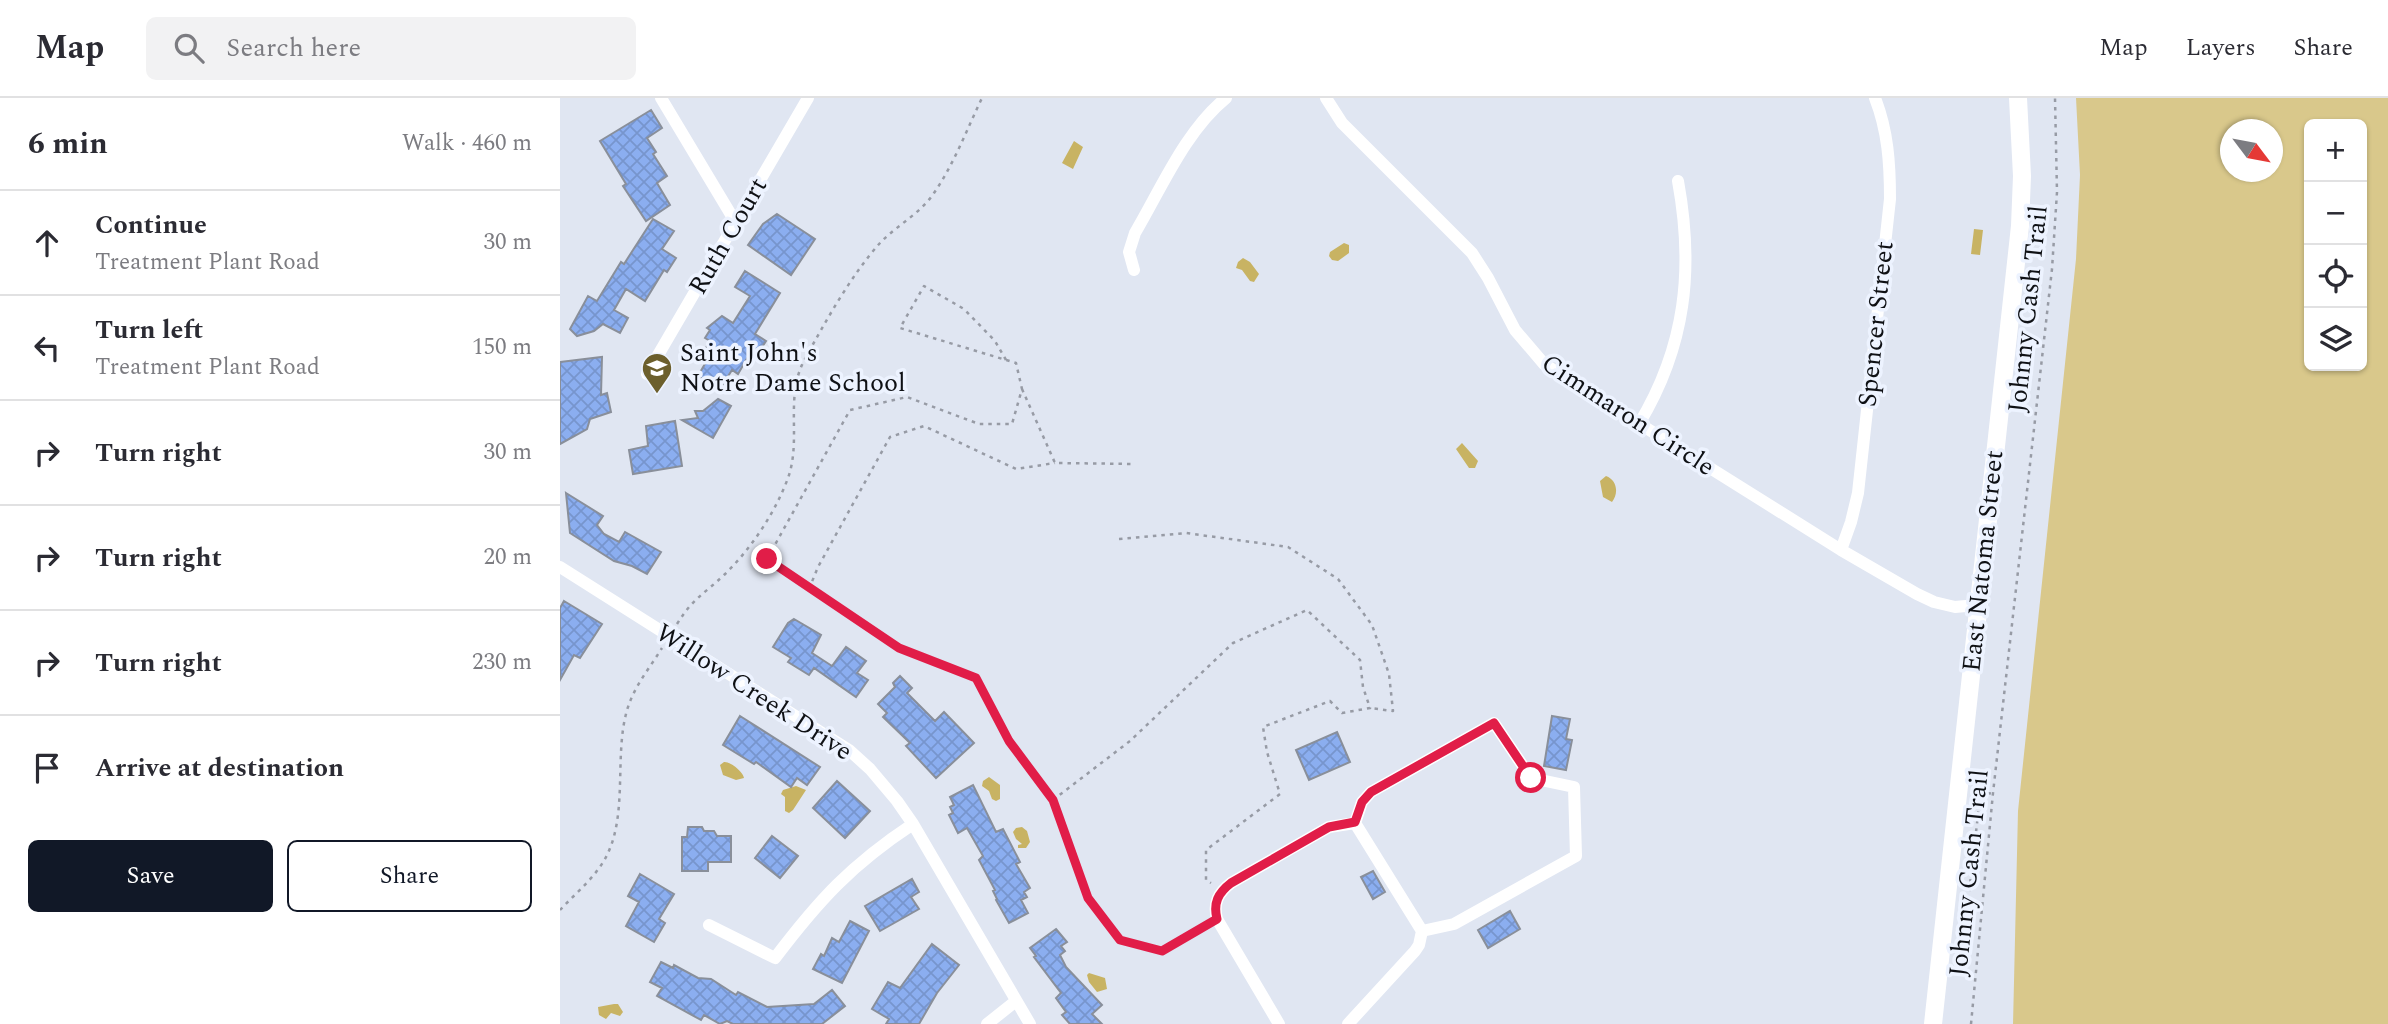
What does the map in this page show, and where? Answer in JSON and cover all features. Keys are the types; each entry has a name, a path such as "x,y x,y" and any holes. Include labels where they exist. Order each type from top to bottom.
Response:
{"main road":[{"name":"East Natoma Street","path":"1933,1024 2020,226 2022,176 2018,98"}],"street":[{"path":"661,98 736,223"},
{"name":"Ruth Court","path":"648,374 808,98"},
{"path":"1134,270 1129,252 1135,233 1194,132 1226,98"},
{"name":"Cimmaron Circle","path":"1326,98 1342,122 1472,253 1515,330 1535,356 1557,373 1841,550 1934,602 1955,607 1978,605"},
{"name":"Spencer Street","path":"1841,550 1858,493 1890,199 1888,143 1875,98"},
{"path":"1639,424 1654,399 1667,368 1682,314 1687,246 1678,181"},
{"name":"Willow Creek Drive","path":"560,567 849,750 877,777 913,824 1030,1024"},
{"path":"1355,822 1362,802 1371,792 1494,723 1531,778 1574,787 1576,856 1454,924 1435,930 1422,930"},
{"path":"1279,1024 1217,919 1216,901 1222,890 1329,827 1355,822"},
{"path":"1348,1024 1415,951 1422,930 1355,822"},
{"path":"709,925 775,958 808,913 836,883 878,847 913,824"},
{"path":"987,1024 1017,1001"}],"path":[{"path":"679,621 688,605 724,575 748,547 775,506 792,460 794,390 796,377 805,359 864,263 883,241 910,219 934,194 982,98"},
{"name":"Johnny Cash Trail","path":"1971,1024 1993,793 2052,269 2057,192 2055,98"},
{"path":"1006,360 995,341 964,309 924,286 900,328 1006,360 1016,363 1022,389 1055,463"},
{"path":"1022,389 1012,424 979,424 907,397 850,410 767,559 899,648 976,678 1009,741 1053,800 1088,898 1120,940 1162,951 1217,919"},
{"path":"809,589 818,566 890,437 924,426 1016,469 1055,463 1135,464"},
{"path":"1119,539 1186,533 1288,547 1338,579 1372,625 1389,674 1393,711 1370,708 1342,713 1330,701 1263,727 1266,752 1280,794 1206,850 1206,880 1222,890"},
{"path":"1053,800 1130,741 1233,643 1307,611 1360,660 1363,687 1370,708"},
{"path":"560,910 593,876 608,853 617,817 626,715 631,697 662,648"},
{"path":"1959,944 1966,919 1981,799 1984,794 1993,793"}],"shaded area":[{"path":"2076,98 2388,98 2388,1024 2013,1024 2018,811 2076,259 2080,175"},
{"path":"1074,141 1083,147 1073,169 1062,163"},
{"path":"1974,229 1983,230 1980,255 1971,254"},
{"path":"1344,243 1349,245 1349,253 1338,261 1332,260 1330,252"},
{"path":"1243,258 1250,262 1259,274 1254,282 1250,281 1242,270 1236,268"},
{"path":"1462,443 1478,461 1475,468 1469,468 1456,449"},
{"path":"1606,476 1613,480 1616,487 1612,502 1603,497 1600,481"},
{"path":"724,762 736,767 744,778 736,780 723,775 720,765"},
{"path":"989,777 1000,785 1000,799 996,801 982,786 983,781"},
{"path":"796,786 806,790 789,813 785,811 785,797 781,794 783,790"},
{"path":"1022,827 1027,831 1030,842 1026,848 1018,848 1018,845 1022,844 1013,832"},
{"path":"1089,973 1105,978 1107,989 1097,992 1089,982"},
{"path":"618,1004 623,1012 620,1016 611,1013 606,1019 599,1015 598,1007"}],"building":[{"path":"651,110 662,128 647,138 656,152 653,154 667,176 657,183 670,205 646,221 623,186 626,184 600,141"},
{"path":"777,214 815,239 791,275 748,245 763,224"},
{"path":"653,219 674,231 662,249 676,258 667,272 664,270 645,301 626,289 614,310 628,318 620,333 603,324 594,331 577,336 570,329 588,296 597,301 621,262 624,264"},
{"path":"745,271 780,293 755,334 766,341 755,358 749,355 738,374 732,370 720,389 698,376 706,362 700,358 710,341 705,338 710,330 707,328 722,316 733,323 750,296 735,287"},
{"path":"602,357 601,395 607,393 611,412 590,419 587,429 560,444 560,362"},
{"path":"718,399 731,406 713,438 682,420 698,418 695,411 703,411"},
{"path":"675,421 682,466 633,474 629,450 648,446 646,426"},
{"path":"566,493 603,516 597,525 604,534 619,542 625,532 661,552 647,574 614,561 570,533"},
{"path":"564,601 602,624 580,658 574,655 560,680 560,608"},
{"path":"794,619 821,635 812,653 832,666 846,647 866,661 857,673 868,680 856,697 814,668 809,675 788,662 791,658 773,647 788,623"},
{"path":"900,676 912,688 907,693 935,721 944,712 974,743 936,778 906,746 910,743 883,717 887,713 878,704 895,687 893,683"},
{"path":"740,716 820,767 807,785 797,778 791,787 756,762 754,764 723,745"},
{"path":"1552,716 1570,719 1566,739 1572,740 1566,770 1544,766"},
{"path":"1337,732 1350,762 1309,780 1296,750"},
{"path":"837,781 870,811 845,838 813,808"},
{"path":"973,785 996,832 1003,829 1020,862 1016,864 1030,888 1024,892 1027,897 1021,900 1028,913 1009,923 979,860 983,856 967,828 958,833 949,815 953,813 950,807 954,805 950,797"},
{"path":"688,827 702,827 704,831 714,831 717,836 731,836 731,862 708,862 708,871 682,871 682,837 687,837"},
{"path":"772,836 798,856 780,878 755,858"},
{"path":"1373,871 1385,892 1373,899 1361,877"},
{"path":"640,874 674,894 659,919 665,923 654,942 626,926 639,902 628,896"},
{"path":"912,879 919,892 911,897 919,909 880,931 865,906"},
{"path":"1510,911 1520,929 1488,948 1478,930"},
{"path":"850,921 869,931 842,983 813,969 821,954 824,956 832,938 839,942"},
{"path":"1056,929 1067,942 1061,946 1065,951 1060,955 1066,967 1102,1005 1092,1014 1102,1024 1070,1024 1062,1015 1066,1012 1056,998 1061,993 1030,948"},
{"path":"932,944 959,965 937,993 919,1024 886,1024 889,1019 872,1009 888,982 900,988"},
{"path":"661,962 673,968 674,965 698,978 711,979 736,995 738,992 767,1007 814,1004 832,990 845,1006 822,1024 733,1024 727,1021 720,1024 704,1015 701,1020 657,996 662,988 650,982"}],"place":[{"name":"Saint John's Notre Dame School","path":"657,395"}],"route":[{"path":"767,559 899,648 976,678 1009,741 1053,800 1088,898 1120,940 1162,951 1217,919 1216,901 1222,890 1231,883 1329,827 1355,822 1362,802 1371,792 1494,723 1531,778"}]}
